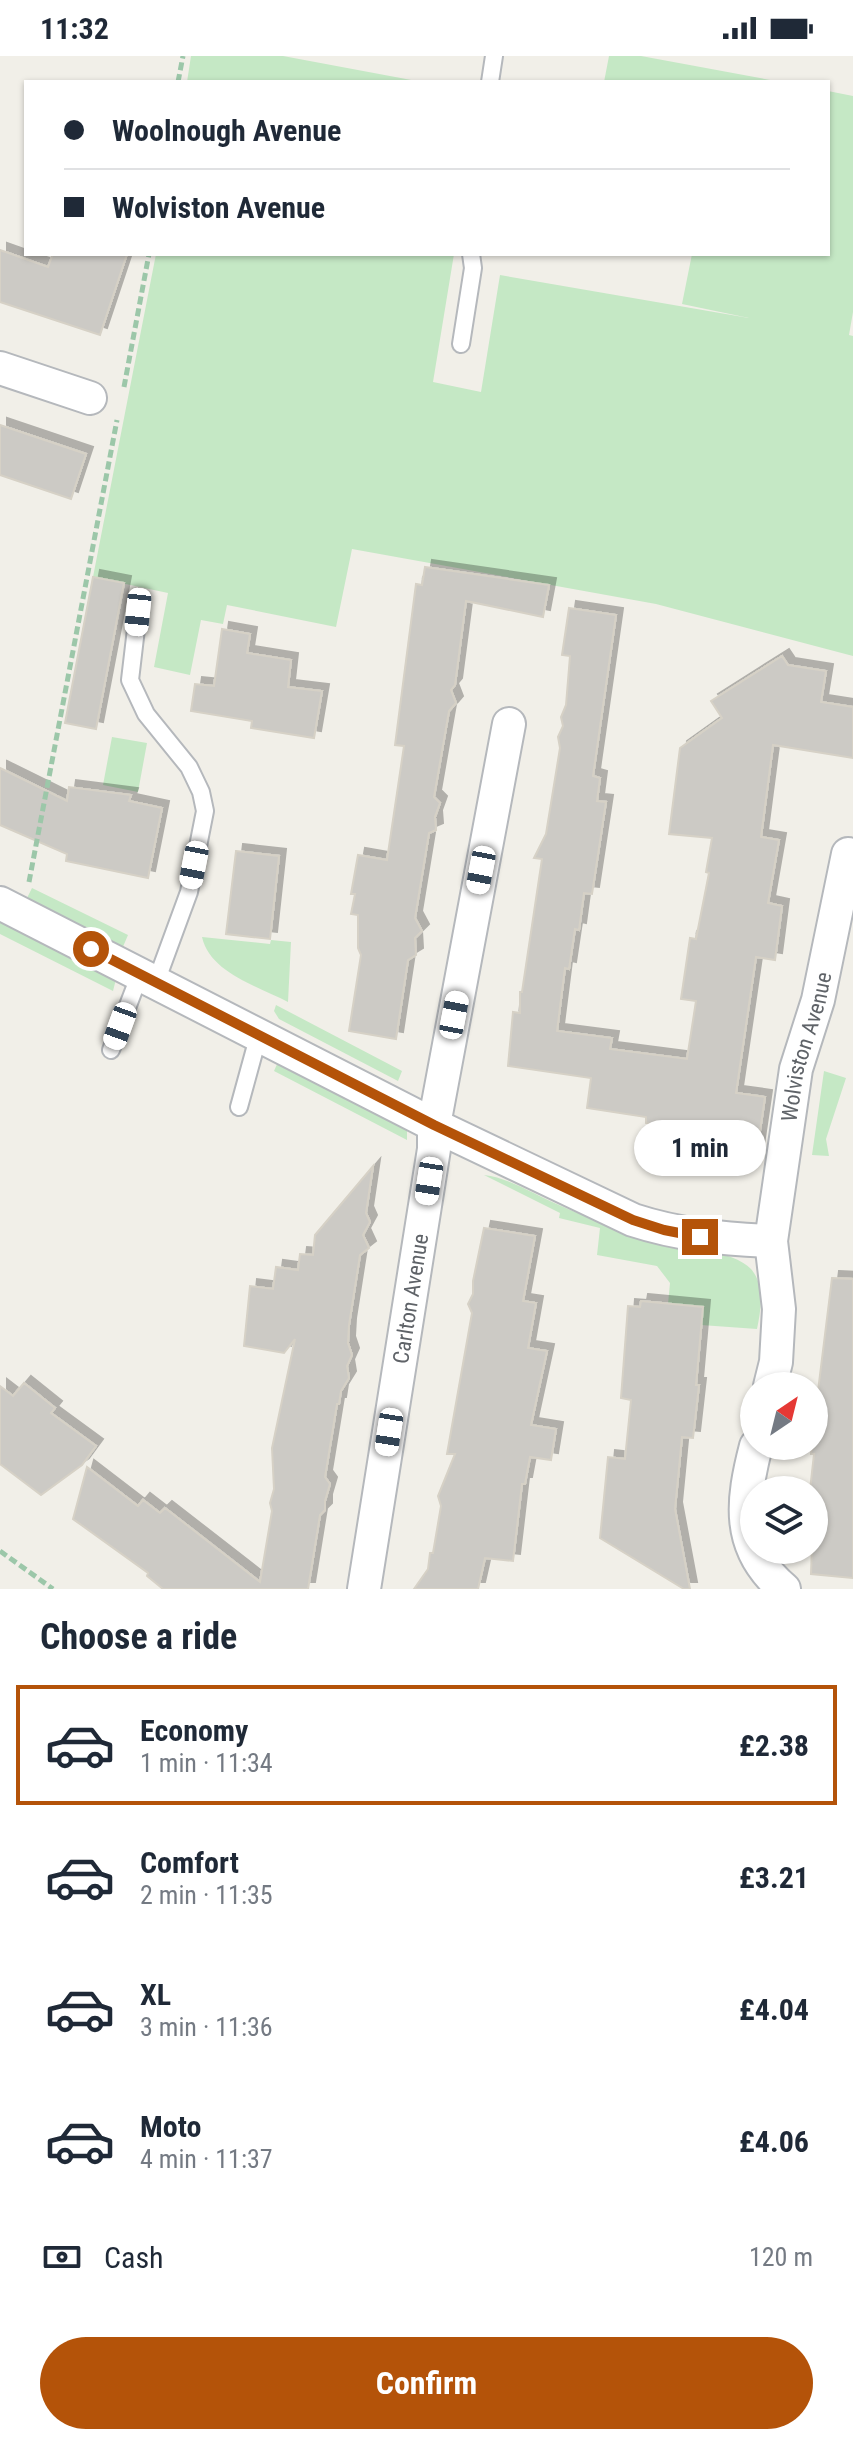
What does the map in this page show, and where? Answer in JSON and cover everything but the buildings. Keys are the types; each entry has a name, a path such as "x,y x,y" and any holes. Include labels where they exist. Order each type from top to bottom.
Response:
{"street":[{"path":"0,368 104,403"},
{"name":"Carlton Avenue","path":"364,1589 434,1149 434,1125 509,724"},
{"name":"Wolviston Avenue","path":"774,1372 779,1309 771,1241 796,1069 818,1000 848,854"},
{"path":"8,907 434,1125 633,1220 700,1237 771,1241"},
{"path":"752,1460 745,1486 744,1519 754,1552 784,1589"}],"lane":[{"path":"490,80 494,56"},
{"path":"461,344 473,268 471,256"},
{"path":"111,1050 189,892 205,811 201,792 189,767 146,714 130,680 138,612"},
{"path":"239,1107 259,1034"}],"path":[{"path":"178,80 183,56"},
{"path":"123,394 149,256"},
{"path":"8,907 30,879 104,403"},
{"path":"0,1551 53,1589"}],"green space":[{"path":"191,56 283,56 411,80 187,80"},
{"path":"609,56 641,56 770,80 604,80"},
{"path":"830,91 853,96 853,312 849,335 853,336 853,656 656,604 352,549 336,627 227,605 223,624 201,620 190,675 154,667 168,593 93,577 156,256 454,256 433,382 481,392 500,275 749,318 682,304 692,256 830,256"},
{"path":"112,737 147,743 138,792 103,785"},
{"path":"32,888 128,935 122,949 26,900"},
{"path":"0,920 116,979 113,991 0,934"},
{"path":"202,937 270,944 271,940 291,942 288,1002 225,969 207,949"},
{"path":"276,1005 402,1071 398,1081 279,1019 274,1011"},
{"path":"278,1062 407,1129 407,1140 274,1071"},
{"path":"824,1071 846,1078 826,1139 829,1156 812,1155"},
{"path":"484,1175 513,1183 602,1222 646,1236 718,1252 743,1263 755,1275 760,1290 757,1329 701,1325 703,1307 668,1304 670,1283 657,1266 597,1255 600,1228 559,1218 560,1213"}],"route":[{"path":"91,949 434,1125 633,1220 700,1237"}]}
